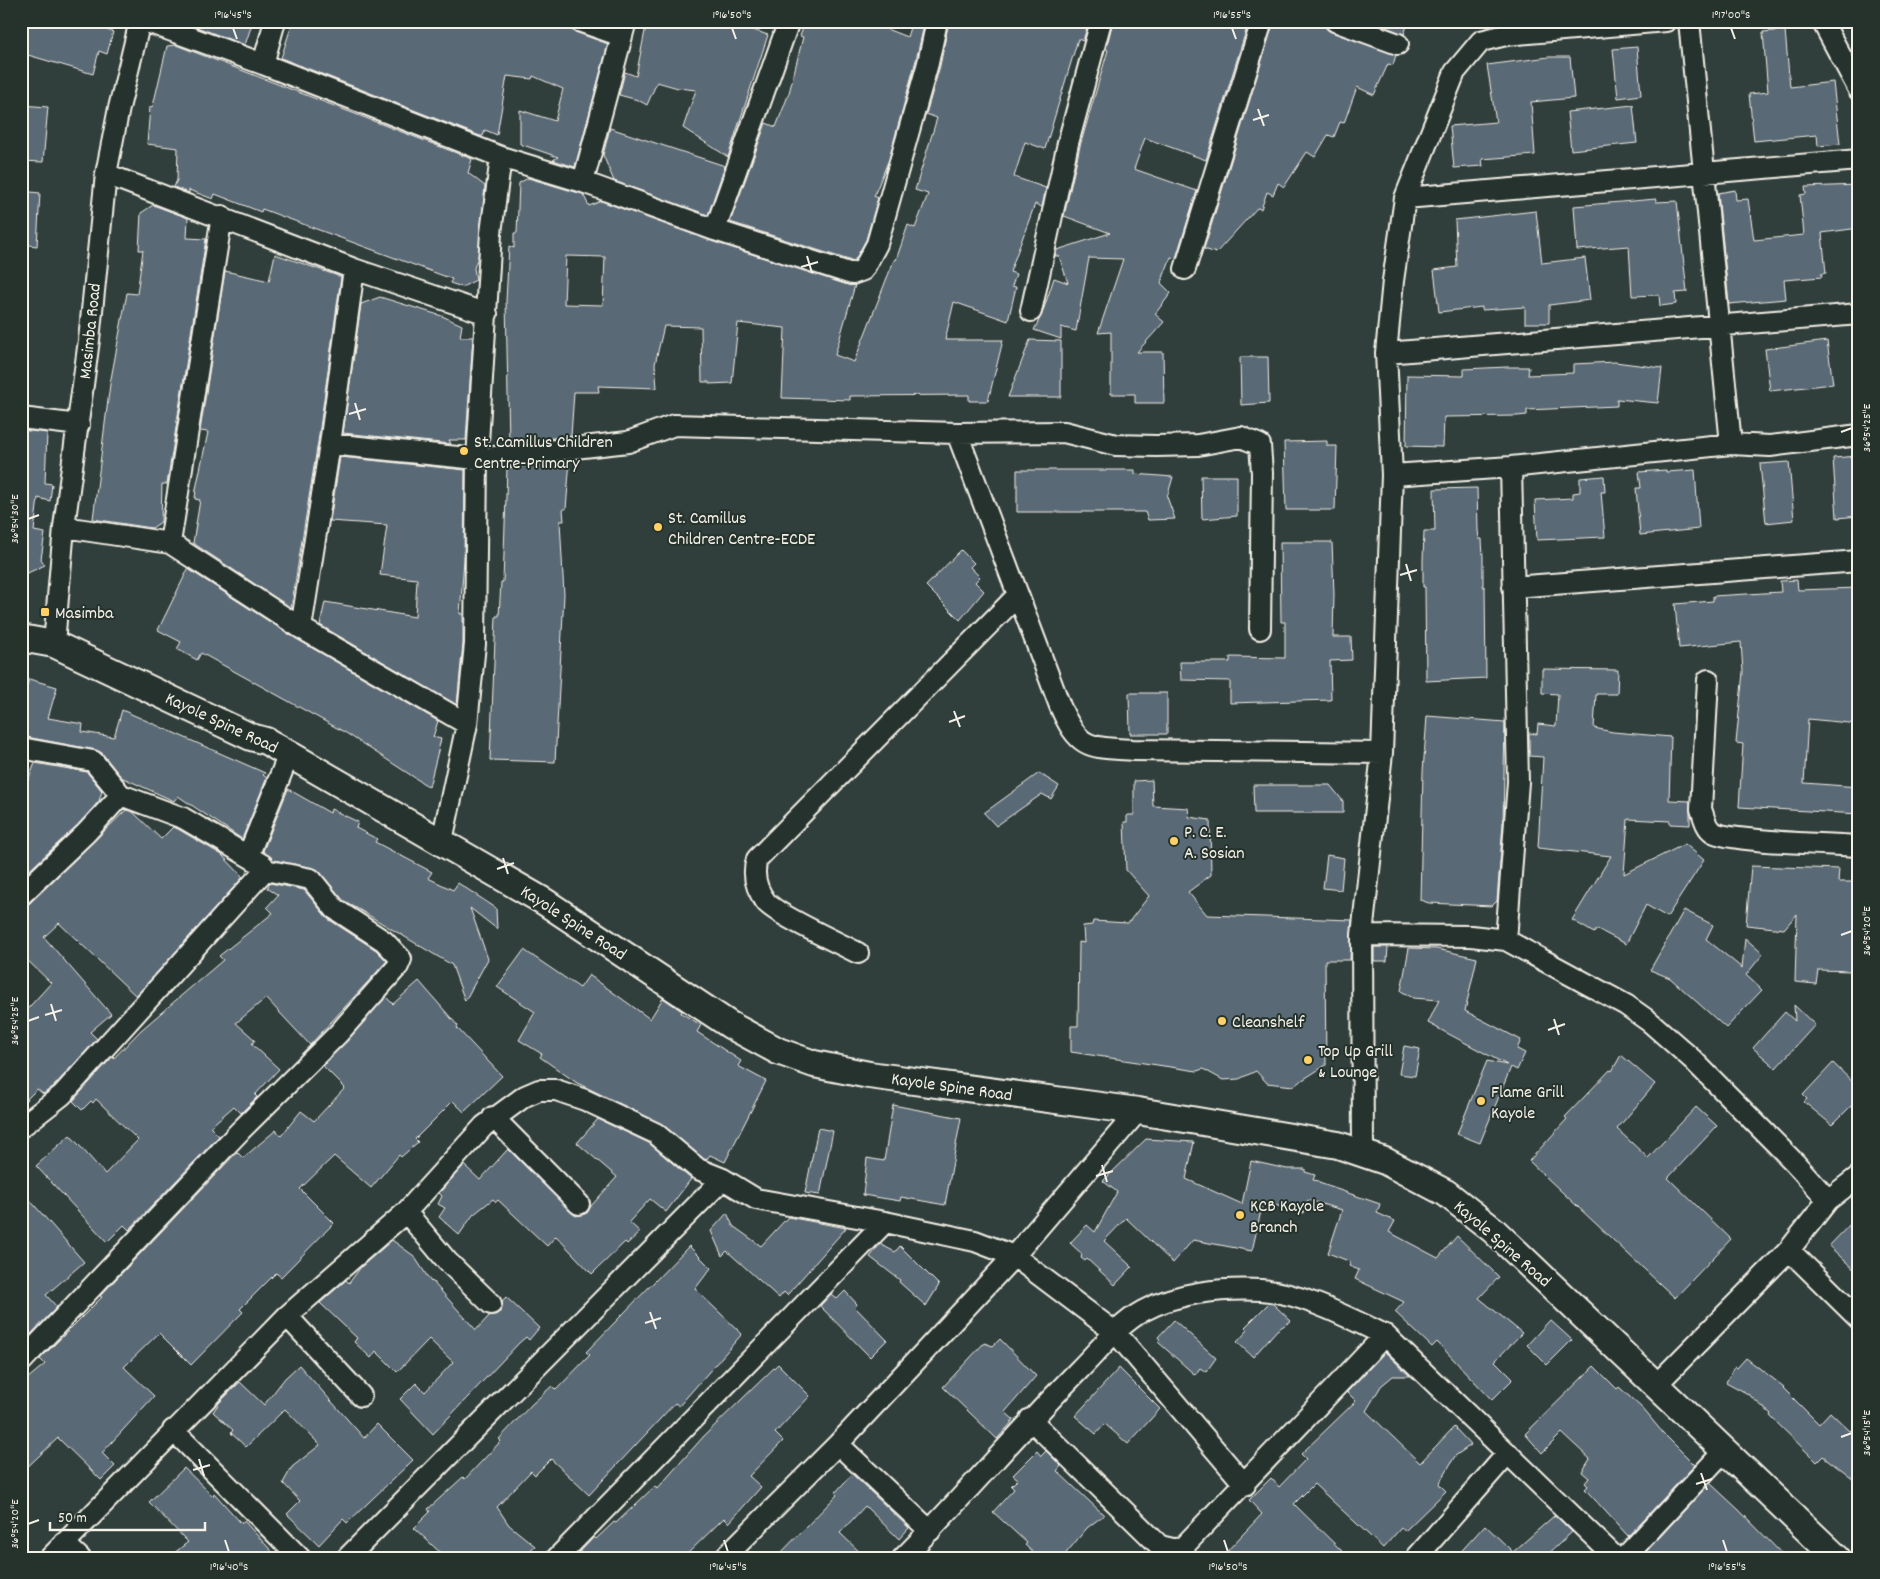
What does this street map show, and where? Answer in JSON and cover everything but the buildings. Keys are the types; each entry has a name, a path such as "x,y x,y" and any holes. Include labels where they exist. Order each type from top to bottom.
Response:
{"main road":[{"name":"Kayole Spine Road","path":"21,638 54,644 251,737 266,741 290,754 545,902 730,1025 778,1051 814,1064 869,1075 1138,1111 1305,1138 1363,1153 1384,1161 1446,1193 1493,1230 1657,1384 1837,1558"}],"street":[{"name":"Masimba Road","path":"54,644 64,527 79,425 106,174 140,21"},
{"path":"145,21 263,64 501,158 583,182 716,230 843,273 852,274 863,270 877,244 928,63 936,21"},
{"path":"263,64 275,21"},
{"path":"579,21 624,29 583,182"},
{"path":"716,230 789,21"},
{"path":"1031,311 1068,144 1101,21"},
{"path":"1185,269 1262,21"},
{"path":"1335,21 1398,44"},
{"path":"1363,1153 1362,934 1382,753 1392,474 1386,353 1393,281 1405,198 1454,72 1481,41 1506,35 1666,21"},
{"path":"1688,21 1731,444"},
{"path":"1822,21 1859,90"},
{"path":"442,841 466,724 475,644 477,459 491,232 501,158"},
{"path":"1405,198 1859,160"},
{"path":"106,174 222,216 354,269 487,314"},
{"path":"170,543 222,216"},
{"path":"301,628 330,444 354,269"},
{"path":"1386,353 1859,314"},
{"path":"21,418 79,425"},
{"path":"330,444 477,459 628,442 674,425 957,433 1064,432 1116,445 1156,446 1198,445 1241,437 1260,445 1262,472 1260,629"},
{"path":"957,433 1069,726 1081,741 1097,748 1133,750 1382,753"},
{"path":"1392,474 1511,467 1731,444 1770,446 1859,435"},
{"path":"1506,940 1518,782 1511,467"},
{"path":"64,527 170,543 301,628 466,724"},
{"path":"1513,586 1859,561"},
{"path":"858,953 768,904 758,889 753,870 758,859 1018,595"},
{"path":"1708,680 1701,809 1706,824 1714,832 1735,838 1859,846"},
{"path":"21,748 93,761 122,795 183,818 263,865 265,870"},
{"path":"248,856 290,754"},
{"path":"21,895 86,833 122,795"},
{"path":"21,1127 62,1095 265,870"},
{"path":"21,1362 241,1130 338,1034 398,966 401,958 384,941 335,909 311,879 265,870"},
{"path":"1362,934 1471,936 1506,940 1626,1005 1650,1022 1698,1066 1795,1163 1828,1200"},
{"path":"50,1558 173,1430 287,1316 406,1212 493,1118 539,1090 556,1090 585,1100 655,1133 698,1169 723,1179 756,1199 885,1222 976,1241 1014,1256 1116,1333 1245,1485"},
{"path":"724,1558 838,1444 1014,1256 1138,1111"},
{"path":"493,1118 579,1204"},
{"path":"1657,1384 1789,1250 1828,1200 1859,1176"},
{"path":"347,1558 723,1179"},
{"path":"406,1212 447,1261 491,1304"},
{"path":"557,1558 885,1222"},
{"path":"1789,1250 1859,1319"},
{"path":"903,1558 930,1531 1030,1419 1116,1333 1143,1311 1179,1298 1223,1290 1263,1290 1290,1296 1340,1314 1385,1335 1616,1558"},
{"path":"287,1316 361,1396"},
{"path":"1030,1419 1160,1546 1181,1554 1185,1545 1245,1485 1385,1335"},
{"path":"173,1430 300,1558"},
{"path":"838,1444 930,1531"},
{"path":"1624,1558 1725,1450"},
{"path":"1416,1558 1508,1453"},
{"path":"64,1543 80,1558"}],"place":[{"name":"St. Camillus Children Centre-Primary","path":"464,451"},
{"name":"St. Camillus Children Centre-ECDE","path":"658,527"},
{"name":"Masimba","path":"45,612"},
{"name":"P. C. E. A. Sosian","path":"1174,841"},
{"name":"Cleanshelf","path":"1222,1021"},
{"name":"Top Up Grill & Lounge","path":"1308,1060"},
{"name":"Flame Grill Kayole","path":"1481,1101"},
{"name":"KCB Kayole Branch","path":"1240,1215"}]}
